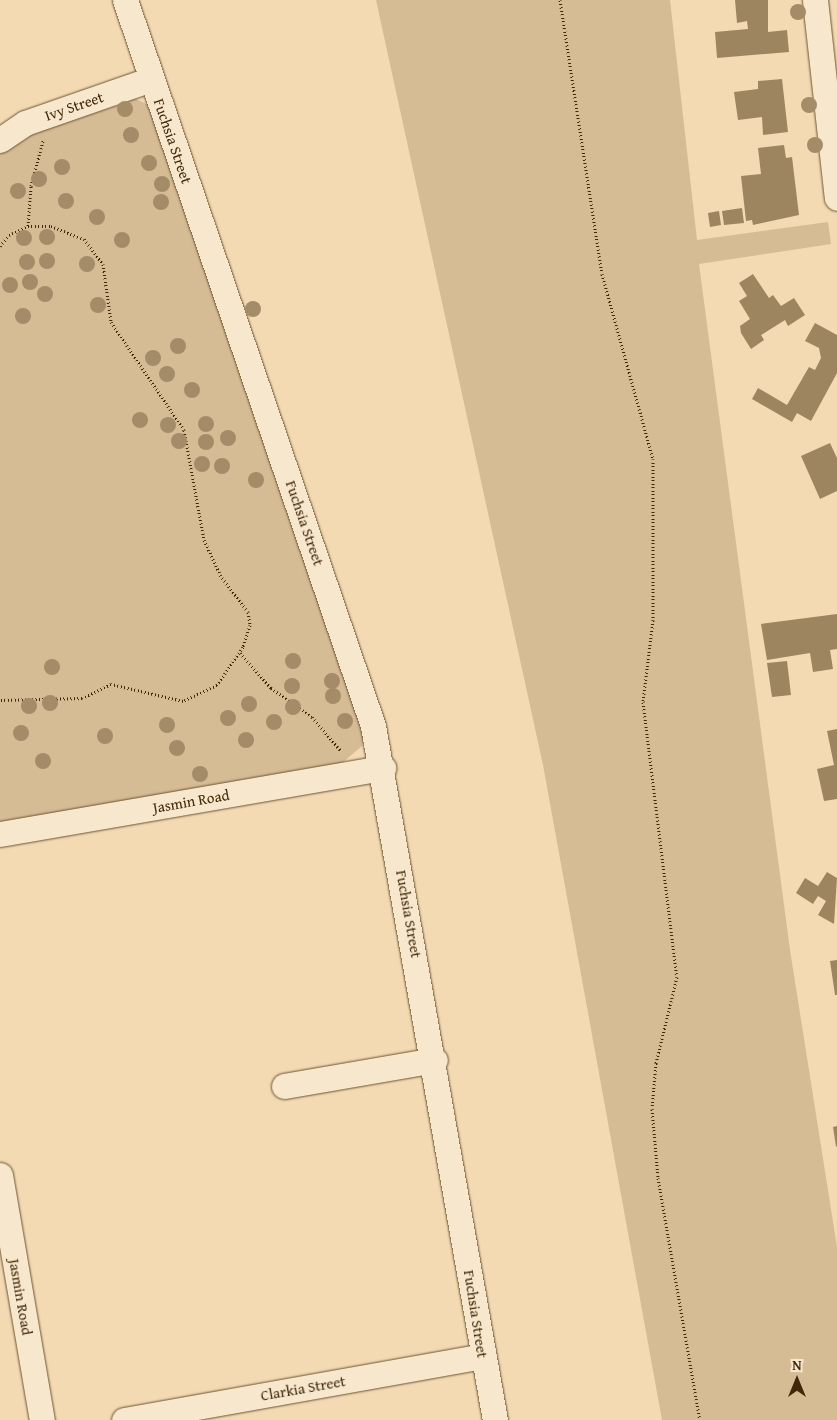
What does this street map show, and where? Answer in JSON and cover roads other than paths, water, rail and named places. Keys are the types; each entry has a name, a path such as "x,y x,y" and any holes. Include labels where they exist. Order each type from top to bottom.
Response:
{"street":[{"name":"Fuchsia Street","path":"125,0 339,622 435,1060 495,1420"},
{"path":"815,0 837,198"},
{"name":"Ivy Street","path":"0,140 42,116 152,79"},
{"name":"Jasmin Road","path":"0,834 371,770"},
{"path":"284,1086 435,1060"},
{"name":"Jasmin Road","path":"0,1175 42,1420"},
{"name":"Clarkia Street","path":"124,1420 483,1356"}]}
